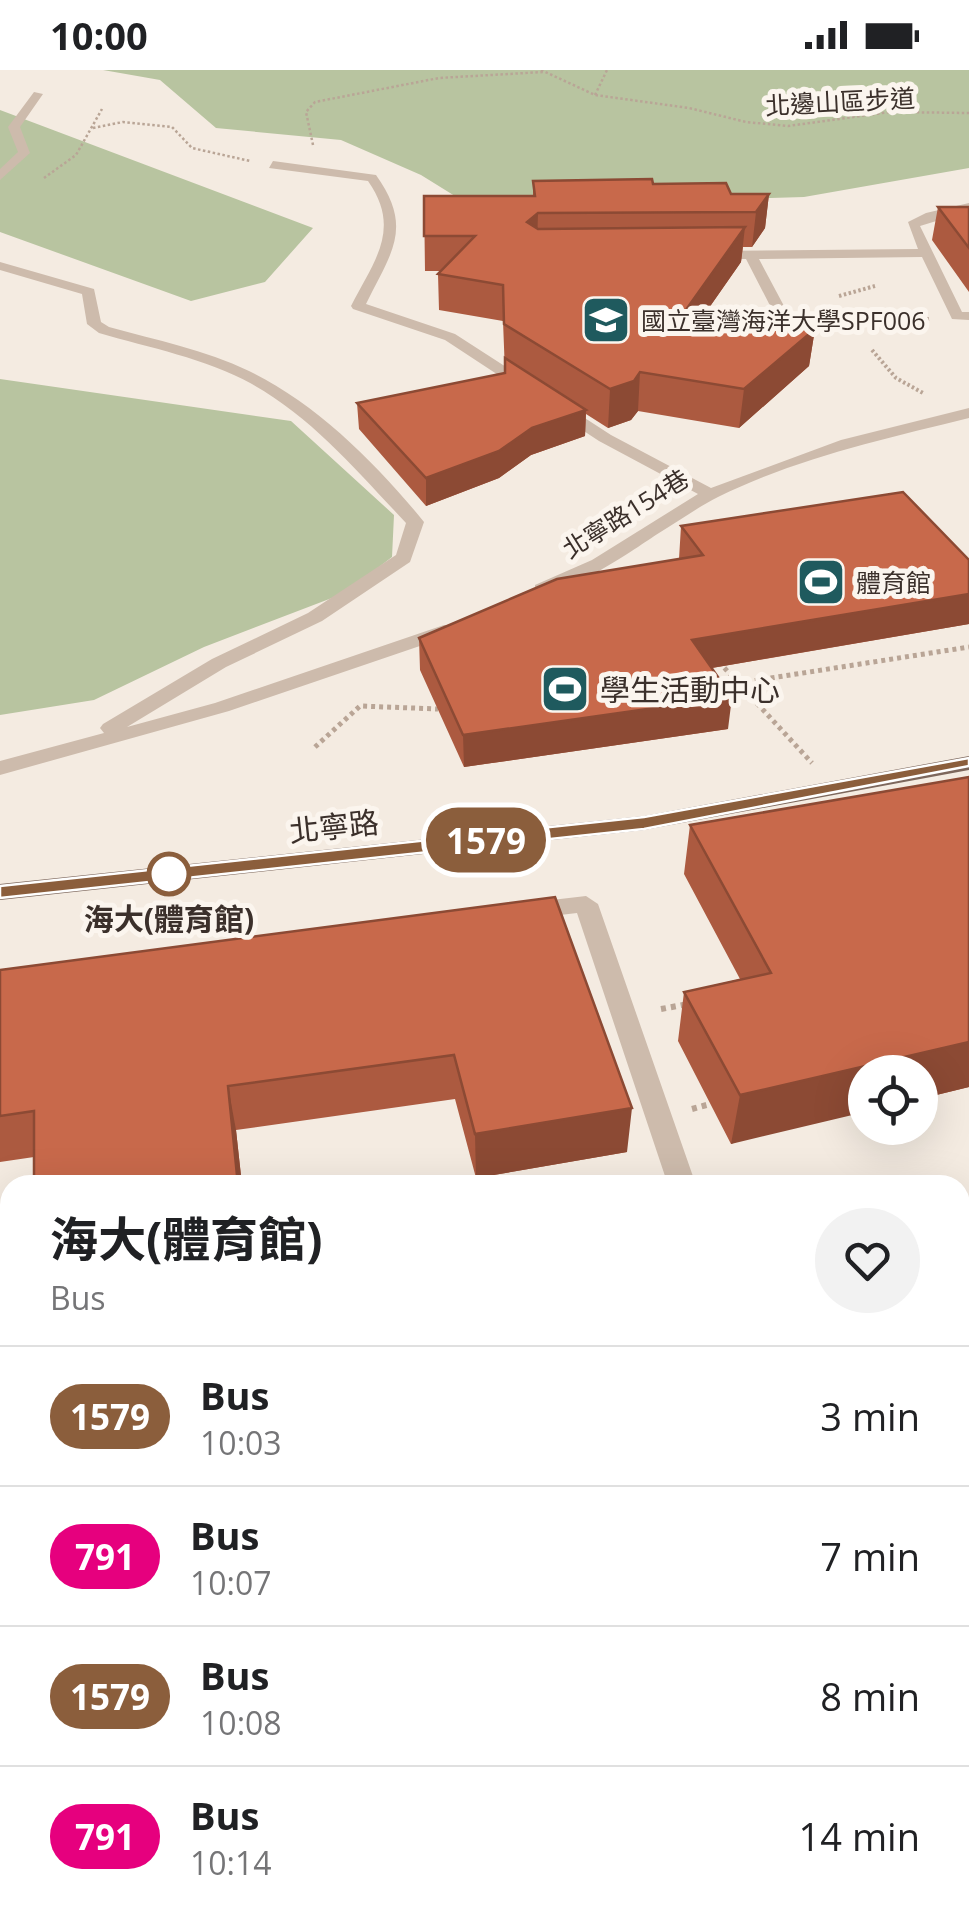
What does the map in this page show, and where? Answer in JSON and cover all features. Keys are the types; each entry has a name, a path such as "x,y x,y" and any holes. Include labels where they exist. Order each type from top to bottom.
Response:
{"main road":[{"name":"北寧路","path":"0,892 644,823 969,762"}],"street":[{"path":"0,176 24,154 14,127 38,94"},
{"name":"北寧路154巷","path":"273,165 372,178 389,198 391,247 358,306 450,337 605,438 710,494 598,564 530,594"},
{"path":"963,316 940,281 913,224 969,207"},
{"path":"696,255 927,254"},
{"path":"750,255 787,325 853,328"},
{"path":"0,266 89,292 94,324 104,330 219,365 270,388 344,449 416,522 404,558 315,617 219,663 80,746"},
{"path":"710,494 847,443 964,414"},
{"path":"0,768 222,707 478,618"},
{"path":"508,912 586,904 679,1175"}],"path":[{"path":"304,168 314,146 306,112 315,102 439,78 543,71 596,94 607,70"},
{"name":"北邊山區步道","path":"596,94 788,126 890,112 969,112"},
{"path":"31,181 57,170 76,155 102,108"},
{"path":"93,128 123,122 172,127 192,148 273,165"},
{"path":"774,302 825,300 855,289 940,281"},
{"path":"853,328 963,316"},
{"path":"853,328 896,378 964,414"},
{"path":"740,683 969,648"},
{"path":"714,656 801,748"},
{"path":"315,748 360,706 438,709"},
{"path":"624,1017 701,1002"}],"green space":[{"path":"103,70 969,70 969,168 804,197 471,206 421,175 341,140 216,128 160,80"},
{"path":"0,110 313,228 265,282 191,301 0,232"},
{"path":"0,379 291,421 394,515 392,557 345,593 204,647 94,700 0,715"}],"building":[{"path":"652,179 653,184 726,183 731,194 769,194 756,212 538,213 527,222 538,229 745,227 673,328 815,329 744,389 640,372 634,381 610,389 504,324 503,285 438,274 475,236 424,236 424,196 535,196 533,181"},
{"path":"938,207 969,207 969,248"},
{"path":"505,358 586,410 532,428 499,451 426,478 357,403 505,373"},
{"path":"903,492 969,560 969,594 692,640 732,697 463,735 419,638 557,579 703,555 681,526"},
{"path":"969,777 969,1042 913,1055 848,1055 848,1070 740,1095 684,992 771,973 690,825"},
{"path":"555,897 632,1108 475,1134 454,1055 228,1086 237,1175 34,1175 34,1111 0,1116 0,970"}],"bus line":[{"name":"1579","path":"0,892 644,823 969,763"}],"place":[{"name":"國立臺灣海洋大學SPF006","path":"606,320"},
{"name":"體育館","path":"821,582"},
{"name":"學生活動中心","path":"565,689"},
{"name":"海大(體育館)","path":"169,874"}]}
